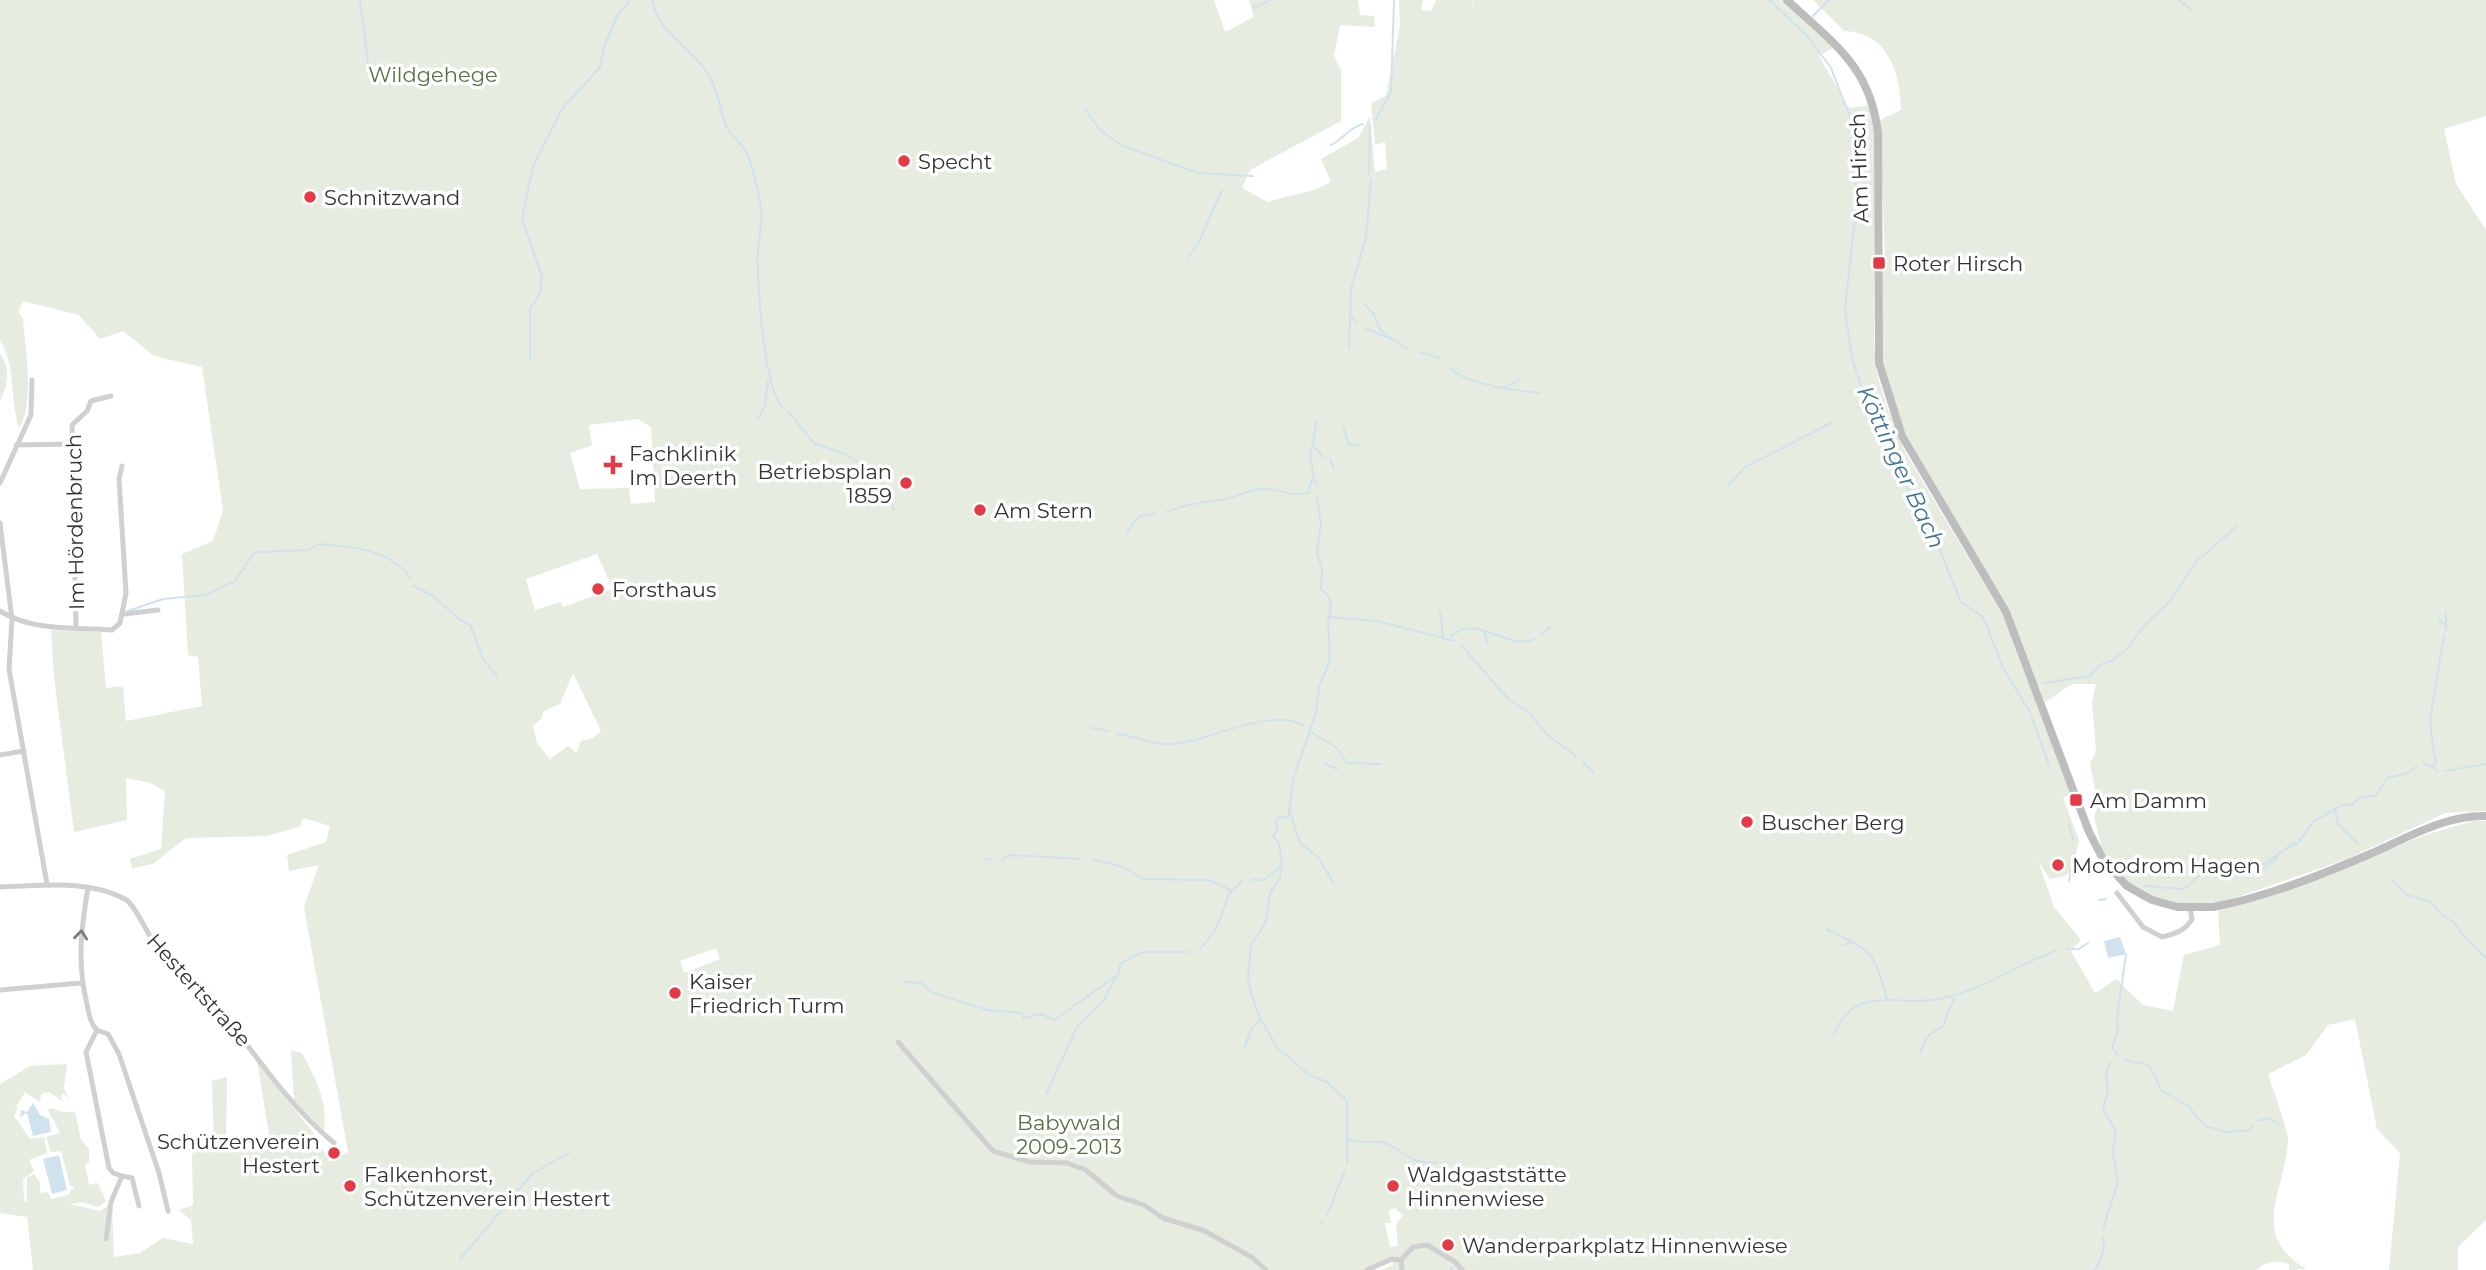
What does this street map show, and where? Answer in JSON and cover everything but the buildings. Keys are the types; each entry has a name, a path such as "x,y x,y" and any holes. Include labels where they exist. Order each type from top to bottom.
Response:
{"main road":[{"name":"Am Hirsch","path":"1787,0 1855,64 1866,83 1876,112 1878,340 1883,383 1902,436 2006,612 2097,849 2114,873 2134,891 2165,904 2190,908"},
{"path":"2190,908 2238,901 2356,860 2439,824 2457,818 2486,816"}],"street":[{"path":"0,483 30,415 32,380"},
{"name":"Im Hördenbruch","path":"76,628 72,425 87,411 90,401 111,396"},
{"path":"16,445 72,444"},
{"path":"0,611 12,619 44,627 112,630 120,624 126,593 119,479 122,466"},
{"path":"0,523 12,619 9,669 47,884"},
{"path":"124,614 158,610"},
{"path":"0,755 24,751"},
{"name":"Hestertstraße","path":"0,887 47,884 88,888 114,894 134,905 140,923 167,961 202,986 299,1110 334,1143"},
{"path":"88,888 80,933 81,983 92,1024 97,1030 108,1034 119,1054 159,1173 168,1211"},
{"path":"2117,893 2143,927 2162,937 2179,932 2190,923 2190,908"},
{"path":"0,990 81,983"},
{"path":"97,1030 86,1052 110,1168 113,1173 132,1178 139,1206"},
{"path":"898,1042 993,1151 1030,1162 1058,1161 1076,1166 1096,1177 1117,1196 1144,1205 1163,1218 1205,1231 1253,1258 1266,1270"},
{"path":"106,1239 111,1202 122,1176"},
{"path":"1402,1270 1401,1260 1413,1247 1427,1245 1455,1262 1462,1270"},
{"path":"1367,1270 1392,1259 1401,1260"}],"green space":[{"path":"0,0 1214,0 1225,32 1254,17 1249,0 1358,0 1360,15 1374,16 1375,27 1340,25 1334,56 1341,71 1341,121 1250,170 1242,188 1268,202 1316,189 1331,182 1321,159 1358,138 1370,116 1375,172 1387,169 1385,142 1375,145 1371,103 1386,96 1400,26 1399,0 1423,0 1421,10 1431,11 1436,0 1473,0 1472,8 1474,0 1782,0 1833,48 1819,56 1849,108 1872,105 1875,135 1876,370 1905,452 2003,615 2071,794 2063,798 2079,840 2072,871 2065,876 2050,879 2038,861 2054,907 2081,940 2071,951 2095,993 2116,979 2143,1005 2173,1011 2184,955 2220,945 2218,910 2317,878 2425,835 2473,821 2486,821 2486,1220 2458,1247 2458,1270 2389,1270 2400,1153 2377,1129 2355,1019 2328,1025 2306,1055 2268,1074 2288,1137 2274,1212 2274,1227 2279,1242 2289,1256 2306,1269 2289,1270 2289,1264 2276,1262 2268,1263 2257,1270 1381,1270 1393,1265 1392,1260 1375,1267 1376,1270 33,1270 27,1217 0,1213 0,1084 30,1066 67,1064 64,1088 69,1100 64,1093 61,1096 63,1102 49,1092 41,1094 40,1102 25,1092 18,1104 14,1105 18,1107 14,1116 30,1139 44,1137 47,1153 29,1160 34,1171 23,1179 24,1201 27,1202 27,1178 34,1174 40,1183 40,1193 48,1192 51,1199 70,1194 70,1190 75,1188 70,1185 61,1151 51,1152 46,1137 60,1133 48,1110 51,1108 62,1112 75,1112 81,1140 89,1149 89,1163 85,1164 89,1185 98,1183 106,1201 98,1207 82,1202 69,1204 100,1211 112,1203 114,1257 140,1253 163,1238 193,1244 191,1220 179,1210 193,1205 192,1153 214,1146 212,1081 227,1077 226,1143 269,1134 257,1061 314,1134 329,1161 348,1152 304,907 319,865 289,871 287,855 326,842 330,826 304,818 299,827 266,836 186,838 153,864 132,868 130,859 161,849 165,791 150,783 126,778 127,820 74,832 54,677 51,630 101,632 106,688 123,686 126,721 202,706 198,657 188,655 182,554 213,541 223,510 202,367 154,356 123,331 100,339 79,315 23,301 18,312 23,319 28,391 24,418 19,428 11,372 0,340","holes":["638,419 651,427 655,502 631,504 629,488 580,489 570,453 592,445 589,425","597,554 613,589 563,607 560,602 535,610 526,579","573,673 601,731 593,738 581,741 576,753 568,746 550,759 537,743 533,726 541,719 544,711 560,704","716,948 720,959 684,973 680,961","1395,1208 1403,1215 1396,1225 1398,1246 1390,1247 1385,1223 1391,1223 1389,1210"]},
{"path":"1813,0 2486,0 2486,116 2444,129 2456,184 2486,230 2486,811 2445,813 2347,859 2226,901 2188,905 2165,902 2129,884 2105,861 2094,817 2098,805 2090,764 2096,751 2092,703 2096,684 2072,684 2045,702 2003,600 1905,433 1883,370 1881,283 1885,264 1880,120 1901,110 1894,69 1881,46 1859,33 1844,31"},
{"path":"0,353 6,366 7,377 0,401"},
{"path":"291,1050 302,1053 316,1081 324,1110 324,1131 294,1101"}],"water":[{"path":"2120,937 2126,954 2108,958 2104,941"},
{"path":"33,1103 40,1115 49,1119 51,1132 33,1136 27,1113 20,1117 21,1110 27,1112"},
{"path":"59,1155 67,1190 52,1194 43,1159"}],"waterway":[{"path":"360,0 369,70"},
{"path":"652,0 655,11 667,30 710,77 728,129 745,150 752,166 761,209 758,263 762,332 770,379 782,406"},
{"path":"1254,8 1270,0"},
{"path":"1376,119 1391,92 1394,0"},
{"name":"Köttinger Bach","path":"1769,0 1805,33 1831,68 1851,119 1857,199 1845,309 1852,359 1867,402 1898,474 1923,509 1961,602 1983,617 2004,670 2030,712 2050,768"},
{"path":"1813,16 1829,0"},
{"path":"2178,0 2191,9"},
{"path":"530,360 530,309 540,293 542,276 522,219 533,166 562,109 600,67 604,47 617,16 629,2"},
{"path":"1085,109 1099,129 1121,145 1198,173 1253,176"},
{"path":"1331,145 1363,124"},
{"path":"1369,174 1370,125"},
{"path":"1349,348 1351,289 1366,238 1371,179"},
{"path":"1188,257 1198,244 1222,190"},
{"path":"1364,304 1374,314 1381,331 1407,349"},
{"path":"1351,316 1356,323"},
{"path":"1365,328 1394,340"},
{"path":"1420,352 1440,358"},
{"path":"1450,367 1465,378 1478,382 1505,389 1540,393"},
{"path":"1505,388 1519,380"},
{"path":"757,420 765,406 768,381"},
{"path":"788,411 814,443 847,455 876,473 894,510"},
{"path":"1316,485 1310,458 1317,420"},
{"path":"1728,486 1745,467 1831,423"},
{"path":"1343,426 1349,445 1361,445"},
{"path":"1313,445 1323,457"},
{"path":"1330,460 1334,468"},
{"path":"1166,512 1258,489 1308,493 1313,476"},
{"path":"1250,882 1252,879 1263,881 1282,865 1279,843 1273,836 1278,827 1276,822 1278,818 1288,817 1294,776 1316,713 1319,686 1330,661 1328,623 1331,606 1329,597 1321,589 1322,569 1317,553 1321,523 1317,498"},
{"path":"1127,531 1140,516 1156,513"},
{"path":"2044,683 2090,676 2100,665 2113,660 2127,649 2144,626 2169,602 2197,561 2236,527"},
{"path":"128,611 163,599 206,595 235,581 253,554 309,550 317,544 357,548 381,555 392,561 411,579"},
{"path":"413,586 432,595 459,619 470,625 484,660 497,677"},
{"path":"2446,611 2446,630"},
{"path":"1440,612 1443,637"},
{"path":"1331,617 1377,621 1455,641"},
{"path":"2439,619 2445,625"},
{"path":"1541,634 1550,627"},
{"path":"1451,637 1460,630 1470,628 1513,641 1535,639"},
{"path":"1484,632 1488,644"},
{"path":"2443,643 2444,635"},
{"path":"1461,645 1510,701 1528,711 1545,733 1576,756"},
{"path":"2434,754 2430,721 2442,645"},
{"path":"1117,734 1165,744 1270,720 1304,725"},
{"path":"1091,728 1109,731"},
{"path":"1311,732 1337,748 1347,763 1381,764"},
{"path":"2429,765 2434,766 2435,755"},
{"path":"1583,762 1593,772"},
{"path":"2424,763 2438,771"},
{"path":"1325,764 1337,769"},
{"path":"2445,771 2486,764"},
{"path":"2144,886 2184,889 2200,875 2229,877 2257,873 2275,860 2280,852 2297,844 2314,821 2343,805 2351,805 2362,797 2375,796 2388,778 2408,773 2417,766"},
{"path":"2335,809 2338,824 2358,844"},
{"path":"1290,812 1300,843 1318,857 1334,884"},
{"name":"Köttinger Bach","path":"2069,824 2073,840"},
{"path":"2207,873 2234,864 2264,864 2295,842"},
{"path":"1002,859 1011,855 1080,859"},
{"path":"983,860 992,859"},
{"path":"1091,859 1123,867 1143,879 1210,880 1232,891"},
{"path":"1281,866 1280,878 1270,893 1266,922 1251,945 1248,978 1259,1016 1277,1047 1309,1075 1327,1082 1347,1101 1347,1163"},
{"name":"Köttinger Bach","path":"2069,881 2071,870"},
{"path":"1201,948 1216,929 1229,894 1242,881"},
{"path":"2392,881 2407,895 2431,902 2443,916 2455,923 2486,958"},
{"path":"2099,900 2106,899"},
{"path":"1827,929 1869,954 1878,971 1887,1000"},
{"path":"1844,945 1852,942"},
{"path":"2066,949 2079,949 2088,943"},
{"path":"1833,1037 1844,1017 1863,1003 1882,1000 1922,1001 1949,997 1980,986 2056,951"},
{"path":"903,982 922,983 930,992 988,1010 1021,1013 1024,1018 1041,1014 1054,1020 1119,974 1120,964 1142,952 1188,952"},
{"name":"Köttinger Bach","path":"2118,1055 2112,1048 2118,1032 2117,1018 2126,954"},
{"path":"1046,1094 1078,1025 1103,1002 1116,977"},
{"path":"1920,1054 1926,1037 1943,1026 1954,998"},
{"path":"1245,1046 1251,1030 1259,1020"},
{"name":"Köttinger Bach","path":"2124,1060 2149,1065 2162,1091 2188,1106 2205,1126 2227,1132 2249,1130 2253,1126"},
{"path":"2103,1229 2118,1183 2113,1152 2116,1132 2103,1109 2108,1091 2106,1072 2110,1062"},
{"name":"Köttinger Bach","path":"2257,1121 2268,1118 2282,1126"},
{"path":"1346,1137 1354,1141 1384,1143 1412,1159 1436,1163"},
{"path":"460,1259 533,1173 569,1153"},
{"path":"1327,1215 1345,1170"},
{"path":"2095,1270 2104,1250 2103,1238"}],"place":[{"name":"Specht","path":"904,161"},
{"name":"Schnitzwand","path":"310,197"},
{"name":"Roter Hirsch","path":"1879,263"},
{"name":"Fachklinik Im Deerth","path":"613,465"},
{"name":"Betriebsplan 1859","path":"906,483"},
{"name":"Am Stern","path":"980,510"},
{"name":"Forsthaus","path":"598,589"},
{"name":"Am Damm","path":"2076,800"},
{"name":"Buscher Berg","path":"1747,822"},
{"name":"Motodrom Hagen","path":"2058,865"},
{"name":"Kaiser Friedrich Turm","path":"675,993"},
{"name":"Schützenverein Hestert","path":"334,1153"},
{"name":"Falkenhorst, Schützenverein Hestert","path":"350,1186"},
{"name":"Waldgaststätte Hinnenwiese","path":"1393,1186"},
{"name":"Wanderparkplatz Hinnenwiese","path":"1448,1245"}],"park label":[{"name":"Wildgehege","path":"433,74"},
{"name":"Babywald 2009-2013","path":"1069,1134"}]}
